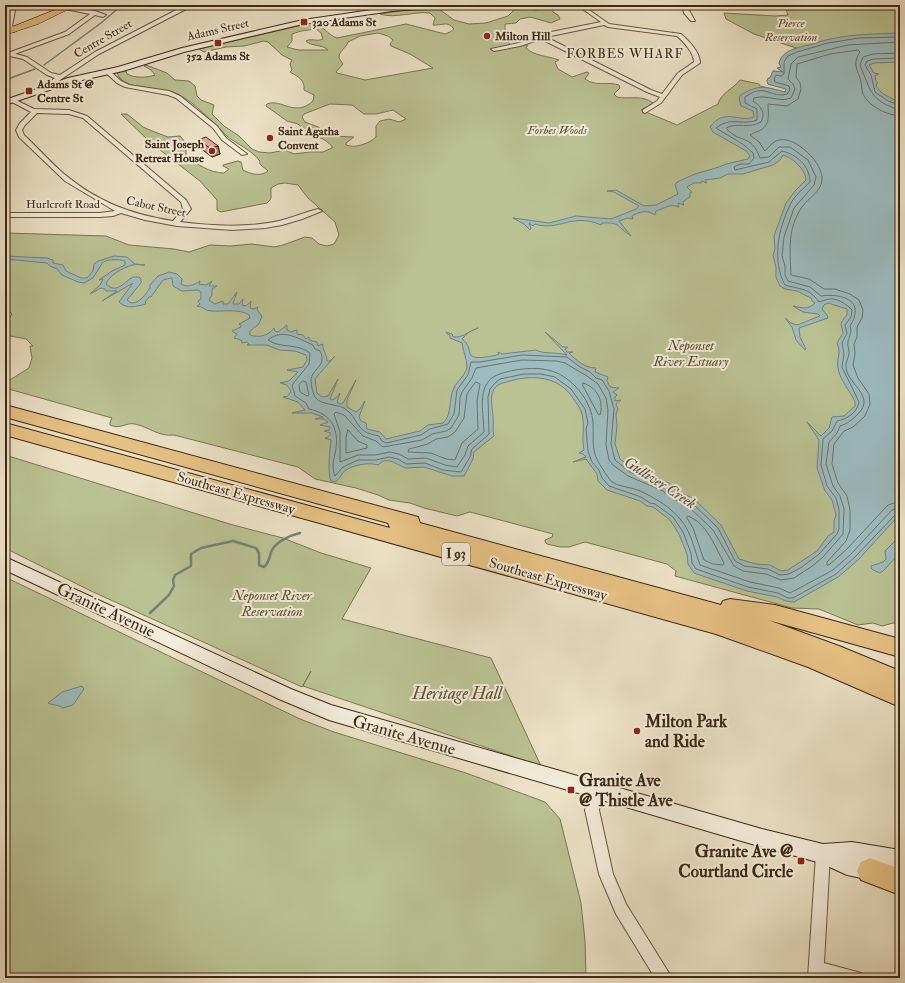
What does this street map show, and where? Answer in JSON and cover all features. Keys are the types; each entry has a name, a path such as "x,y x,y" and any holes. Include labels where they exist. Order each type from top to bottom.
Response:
{"highway":[{"name":"Southeast Expressway","path":"5,411 714,605 802,633 900,674"},
{"name":"I 93","path":"5,417 734,617 832,652 900,681"},
{"name":"I 93","path":"5,424 717,620 817,654 900,690"},
{"name":"Southeast Expressway","path":"5,429 716,626 808,658 900,697"},
{"path":"714,605 775,613 900,648"},
{"path":"870,871 900,882"}],"main road":[{"name":"Adams Street","path":"9,101 40,91 70,76 108,72 182,50 312,20 392,9 442,5"},
{"path":"5,33 70,6"},
{"name":"Granite Avenue","path":"5,563 284,694 329,712 595,790 823,854 847,865 870,871 900,876"},
{"name":"Granite Avenue","path":"823,854 832,851 900,860"}],"street":[{"path":"14,5 9,26 14,30"},
{"name":"Centre Street","path":"40,91 61,77 70,76 97,53 191,5"},
{"path":"579,5 604,23 621,28 674,34 686,41 698,61 680,74 656,105 644,111"},
{"path":"684,5 686,13 693,20"},
{"path":"70,6 103,15"},
{"path":"8,54 67,33 95,13"},
{"path":"494,50 541,37 604,23"},
{"path":"541,37 649,91 664,96"},
{"path":"8,54 27,59 50,74 61,77"},
{"path":"108,72 119,82 127,86 168,93 178,97 215,127 224,139 244,154"},
{"path":"9,101 36,112 69,112 79,114 87,118 184,201 187,209 175,223"},
{"name":"Cabot Street","path":"36,112 21,126 19,130 21,136 70,180 121,211 146,219 217,228 254,228 288,222 318,211"},
{"name":"Hurlcroft Road","path":"5,215 100,215 113,214 121,211"},
{"path":"595,790 592,810 606,874 621,909 664,978"},
{"path":"823,854 816,973 856,978"}],"green space":[{"name":"Neponset River Estuary","path":"516,5 535,10 553,8 553,12 558,15 560,19 551,23 530,17 520,19 516,23 505,24 505,30 500,33 511,45 528,45 526,48 533,53 559,60 555,62 558,69 572,77 587,72 589,73 585,79 593,83 619,85 620,88 614,94 617,97 640,98 648,100 653,103 641,110 677,125 718,104 724,94 740,80 784,92 787,89 768,84 767,80 770,78 773,71 783,72 777,68 781,67 779,63 780,60 796,48 754,34 726,19 724,13 775,16 788,15 784,5 900,5 900,624 893,623 882,626 873,623 858,625 819,609 792,608 675,576 676,571 667,564 585,542 569,547 560,547 547,544 545,540 552,537 553,534 470,512 457,516 410,503 389,500 356,488 315,479 298,467 174,435 164,435 140,425 129,424 117,427 110,425 112,418 5,388 5,383 29,368 32,358 30,346 33,346 26,339 5,335 5,326 12,314 5,307 5,233 106,236 129,245 174,249 189,252 210,245 230,246 252,244 274,247 305,237 312,238 319,244 327,246 334,244 339,235 335,222 308,198 298,185 285,183 278,184 271,188 271,199 267,203 221,212 217,210 217,200 200,181 151,143 121,114 127,114 143,127 168,137 180,136 186,143 186,155 194,162 208,170 224,173 229,169 223,165 238,161 241,162 243,170 249,173 262,174 268,171 259,163 259,160 253,153 227,136 189,101 169,91 133,86 120,78 117,72 126,71 127,74 137,77 148,77 155,75 151,70 144,66 146,65 167,73 175,80 189,81 195,86 197,96 201,100 214,105 212,114 224,126 239,136 252,149 259,152 270,153 285,150 294,154 323,152 332,148 332,146 325,140 311,137 298,124 287,121 266,106 267,104 278,103 288,107 300,108 313,101 314,95 304,90 304,84 301,79 290,72 292,70 290,64 292,60 282,55 268,42 264,41 244,46 226,47 204,52 199,49 311,23 318,25 337,38 406,24 445,34 454,29 447,24 433,25 435,18 430,13 392,16 380,14 399,11 439,9 454,20 469,24 486,23 508,16 515,9 514,6","holes":["316,29 321,33 323,39 306,41 328,50 298,50 287,47 292,41 292,34","378,33 388,36 393,40 390,44 391,46 410,54 433,68 365,80 337,73 336,72 343,64 339,58 340,54 348,42 360,36","330,104 352,105 364,114 376,114 393,110 406,119 399,122 389,119 380,121 376,126 376,137 358,146 350,146 346,145 346,143 354,137 333,136 318,127 305,122 302,117 304,114"]},
{"name":"Neponset River Reservation","path":"5,455 233,525 283,538 321,553 371,568 342,619 491,658 541,766 303,686 311,671 302,687 91,591 5,548"},
{"path":"5,577 300,719 334,732 466,773 545,802 560,819 581,903 585,941 586,978 5,978"}],"water":[{"name":"Gulliver Creek","path":"900,33 900,62 874,63 869,65 874,73 879,74 875,76 878,83 876,84 879,90 900,102 900,514 858,560 838,577 794,602 747,591 694,573 688,564 687,554 679,534 670,520 653,507 607,490 598,481 597,474 586,459 573,462 586,457 579,453 584,450 581,411 567,391 553,382 537,378 519,379 499,384 494,389 491,400 494,436 474,452 473,459 464,476 452,476 424,467 406,468 389,461 385,461 378,465 366,464 349,468 344,471 335,482 331,481 329,473 331,440 325,438 331,433 324,431 329,430 330,427 320,425 328,422 324,419 315,419 323,417 312,413 292,413 305,410 298,402 283,397 288,396 291,391 287,385 280,383 289,381 298,372 287,370 303,367 307,360 306,355 295,351 279,350 267,345 247,345 249,344 247,342 242,343 241,340 234,338 237,334 232,331 241,327 239,324 250,318 249,315 235,311 209,311 197,306 200,304 198,301 201,299 201,292 198,290 182,291 173,286 172,278 163,280 151,297 149,297 145,302 146,304 136,306 129,307 119,302 133,283 102,301 117,291 106,291 105,289 101,288 90,294 100,285 103,279 99,280 112,271 125,265 125,261 122,260 103,262 93,278 84,283 62,275 57,269 47,263 5,259 5,256 47,258 53,260 53,263 63,265 66,271 81,278 87,278 93,271 94,264 98,261 114,256 127,257 135,264 145,265 134,265 125,268 113,275 106,284 110,287 117,288 133,277 139,277 141,279 141,283 127,300 131,303 137,302 142,298 158,276 169,272 177,274 182,279 181,284 186,286 193,285 200,281 199,284 206,285 212,281 209,286 217,286 212,289 212,295 209,300 215,304 223,301 223,304 228,304 237,292 233,304 239,304 243,299 242,305 246,306 251,301 250,308 254,309 258,307 257,310 262,316 259,324 250,331 250,335 263,336 274,328 275,331 278,332 287,325 287,330 291,332 297,330 297,334 303,335 306,339 309,337 309,340 317,342 318,346 323,344 327,361 330,361 335,356 315,379 317,393 322,397 328,396 338,379 330,399 332,400 336,398 340,393 337,402 340,404 343,403 356,380 347,400 347,407 356,412 365,401 359,417 361,421 366,423 367,429 380,432 386,439 420,431 428,425 443,423 448,415 452,392 455,385 465,373 467,367 462,343 450,338 450,335 446,332 452,334 453,337 468,333 462,339 468,346 471,355 474,357 494,356 499,354 498,352 502,354 536,350 567,355 545,332 563,347 568,347 565,349 567,352 573,352 569,353 578,361 588,367 596,368 595,372 608,377 607,381 610,387 619,388 613,392 617,395 615,397 615,401 621,400 616,404 618,409 616,414 617,426 615,444 620,459 632,468 669,483 674,489 694,499 721,525 739,559 756,564 770,565 781,571 788,570 817,551 828,536 834,532 834,521 836,515 832,500 825,491 817,468 819,440 807,422 821,436 829,428 832,417 844,416 855,406 855,402 839,373 838,365 839,350 837,343 843,333 841,324 847,315 847,309 828,303 824,305 822,309 828,318 799,328 800,337 806,349 805,350 796,340 792,327 785,318 791,323 797,325 820,316 818,314 803,312 793,306 807,308 815,303 811,298 797,291 785,289 780,286 776,277 776,268 773,255 775,249 774,236 786,203 806,180 804,172 798,164 787,156 783,155 780,160 773,165 743,174 728,174 720,178 705,180 707,183 702,181 701,183 694,183 687,187 692,192 690,193 690,197 683,202 684,205 678,203 679,207 667,207 656,211 655,215 650,212 641,212 632,216 633,219 627,218 619,221 631,236 613,223 602,223 601,225 582,220 551,226 535,224 533,226 529,223 531,228 530,230 524,224 513,218 549,223 576,216 611,219 636,209 639,206 614,192 607,191 616,190 644,206 656,205 678,194 675,185 677,182 695,174 748,159 750,156 746,151 713,132 710,127 721,118 754,117 753,111 741,106 739,98 746,92 761,87 785,92 786,89 768,84 767,81 773,71 783,72 777,68 781,67 779,63 783,55 787,52 835,38"},
{"path":"900,536 900,553 880,573 873,570 871,566 883,562 886,559 885,551"},
{"path":"82,686 84,689 73,705 63,708 48,703 62,692"}],"building":[{"path":"206,137 218,146 210,148 198,140"}],"waterway":[{"path":"44,65 101,23 122,5"},
{"path":"5,80 35,69"},
{"path":"150,613 169,595 174,586 173,580 175,575 191,566 191,554 201,548 233,541 256,548 259,553 259,565 264,567 272,550 277,544 300,533"}],"place":[{"name":"320 Adams St","path":"304,22"},
{"name":"Milton Hill","path":"487,36"},
{"name":"352 Adams St","path":"218,43"},
{"name":"Adams St @ Centre St","path":"29,91"},
{"name":"Saint Agatha Convent","path":"270,138"},
{"name":"Saint Joseph Retreat House","path":"212,151"},
{"name":"Milton Park and Ride","path":"637,731"},
{"name":"Granite Ave @ Thistle Ave","path":"571,790"},
{"name":"Granite Ave @ Courtland Circle","path":"801,861"}],"district":[{"name":"FORBES WHARF","path":"625,54"}],"park label":[{"name":"Pierce Reservation","path":"791,30"},
{"name":"Forbes Woods","path":"557,130"},
{"name":"Heritage Hall","path":"457,693"}]}
